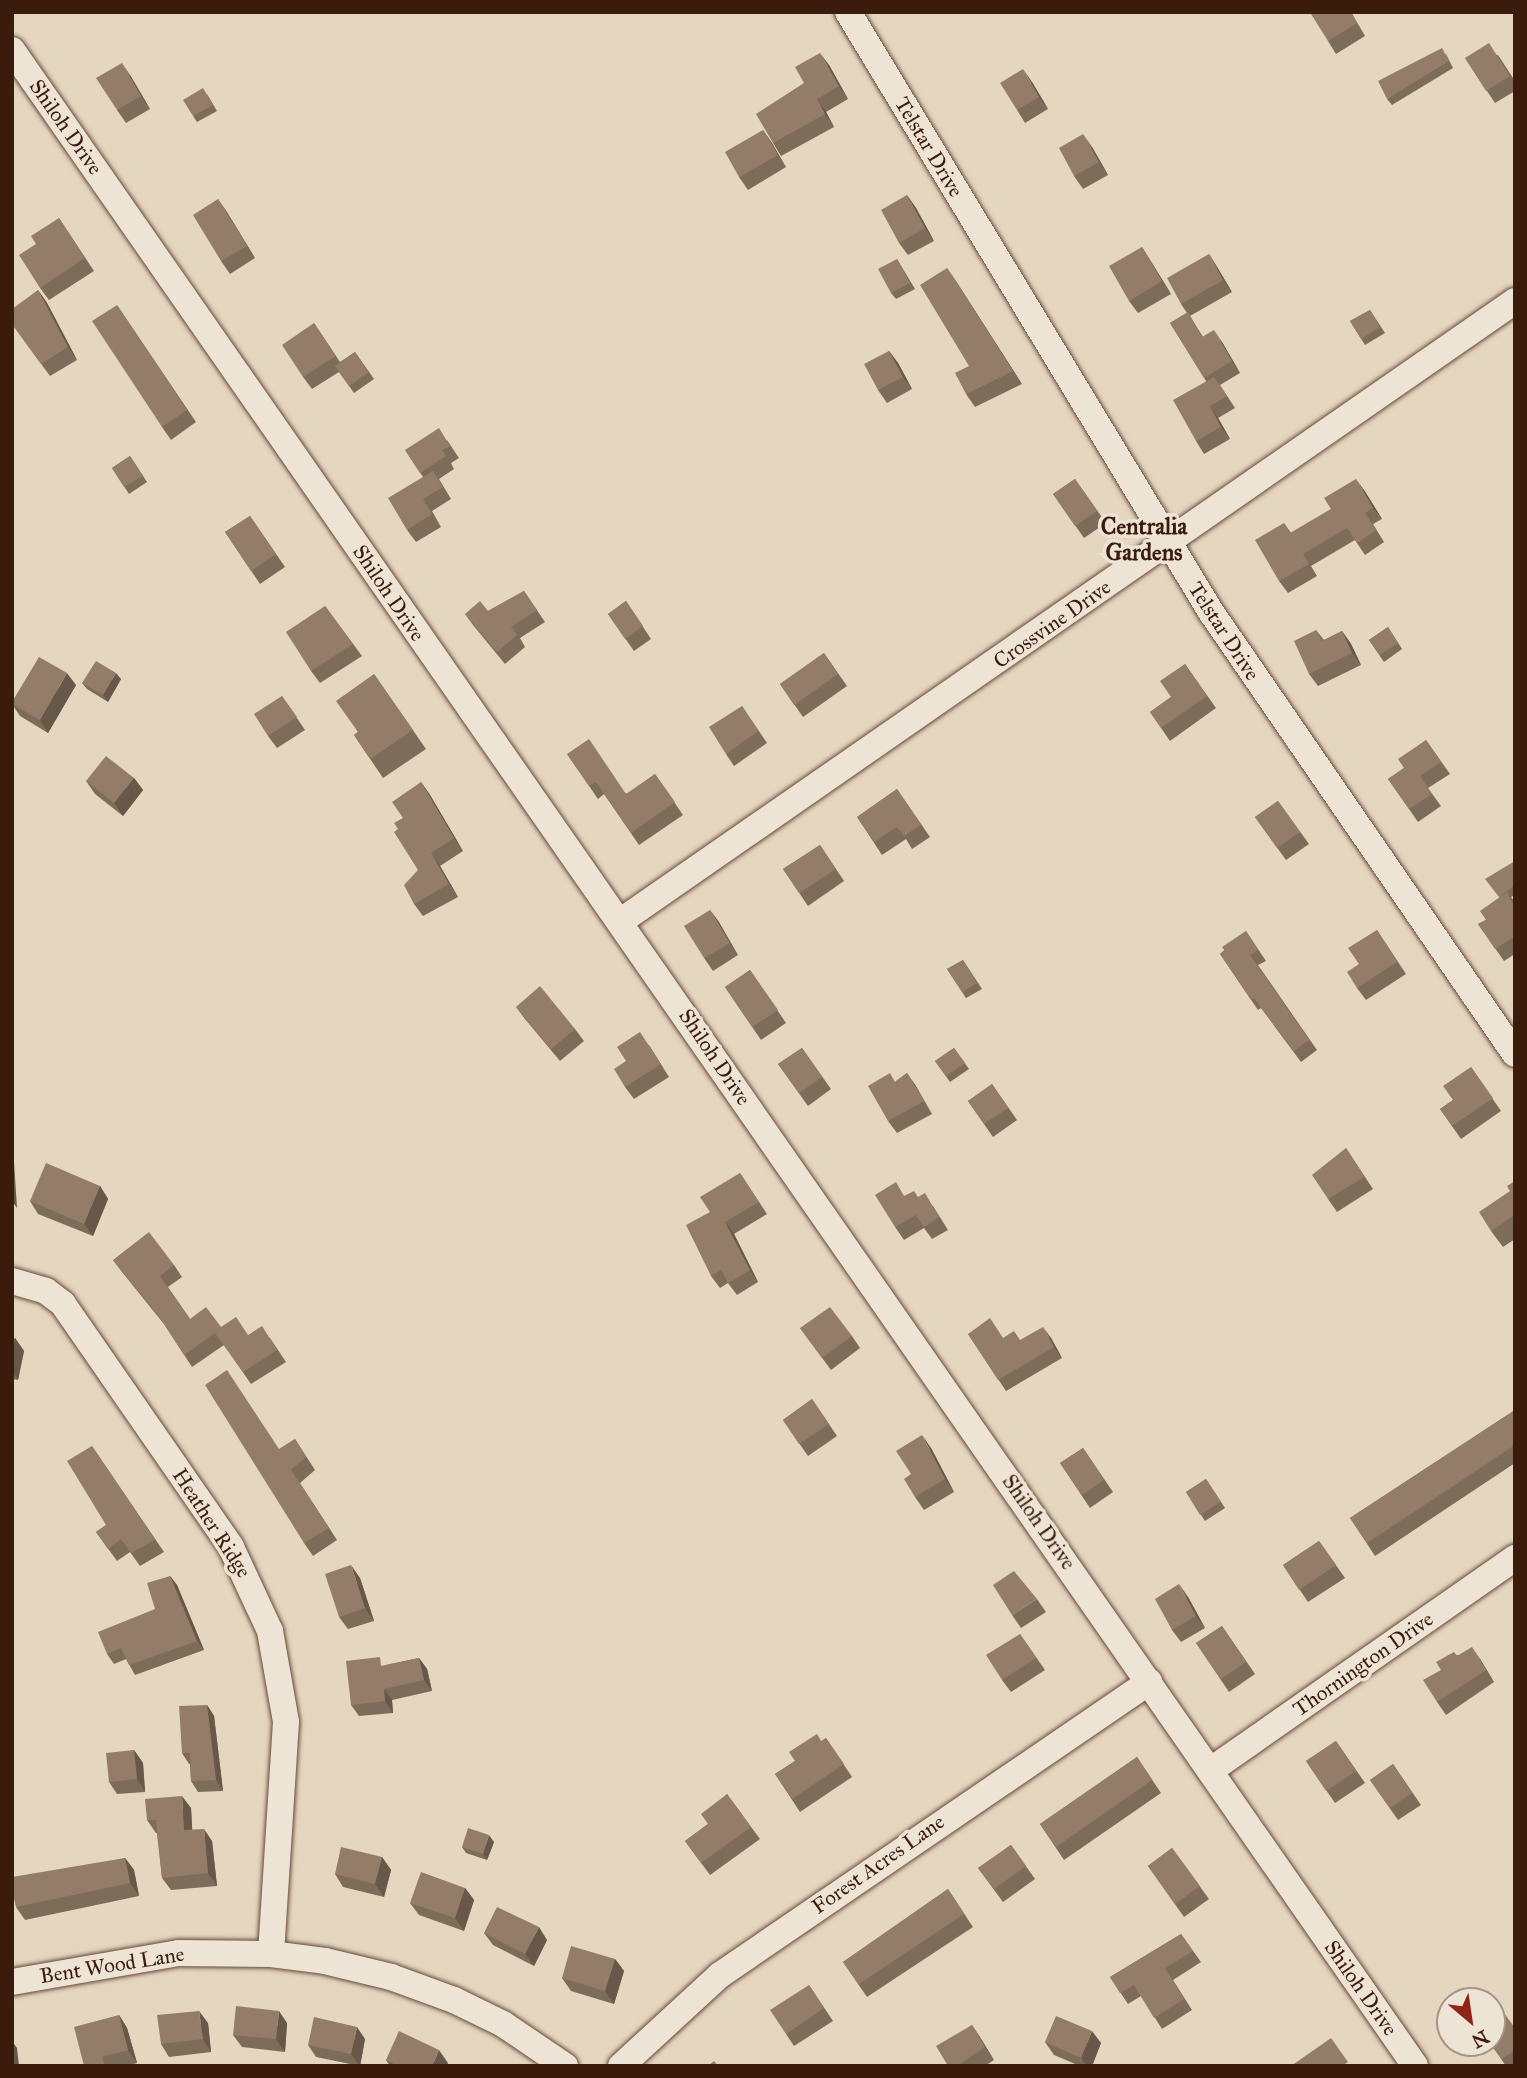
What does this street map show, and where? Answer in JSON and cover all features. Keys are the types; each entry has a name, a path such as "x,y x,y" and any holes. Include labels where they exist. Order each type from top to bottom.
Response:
{"street":[{"name":"Telstar Drive","path":"848,12 1168,542 1304,752 1515,1054"},
{"name":"Shiloh Drive","path":"12,50 450,683 621,921 1415,2066"},
{"name":"Crossvine Drive","path":"621,921 1515,301"},
{"name":"Heather Ridge","path":"12,1280 46,1291 63,1304 231,1547 266,1620 281,1676 286,1722 271,1954"},
{"name":"Thornington Drive","path":"1211,1770 1515,1559"},
{"name":"Forest Acres Lane","path":"621,2066 720,1975 1149,1682"},
{"name":"Bent Wood Lane","path":"12,1982 145,1956 271,1954 391,1977 454,2000 503,2024 565,2066"}],"building":[{"path":"1350,12 1357,23 1328,41 1311,14"},
{"path":"1489,43 1510,76 1486,91 1465,58"},
{"path":"1442,48 1449,61 1387,99 1378,81"},
{"path":"820,53 839,86 817,99 825,114 773,143 756,114 804,83 795,67"},
{"path":"122,63 141,96 117,110 96,78"},
{"path":"1023,69 1039,97 1017,110 1000,83"},
{"path":"203,88 213,105 193,116 183,100"},
{"path":"763,130 778,155 739,177 725,152"},
{"path":"1083,134 1099,162 1074,176 1059,148"},
{"path":"907,195 925,228 899,243 881,210"},
{"path":"218,199 247,246 221,261 193,215"},
{"path":"59,218 85,258 40,288 19,255 36,244 31,236"},
{"path":"1142,247 1162,281 1129,301 1109,266"},
{"path":"1209,254 1223,280 1181,304 1167,278"},
{"path":"897,259 910,283 891,293 878,269"},
{"path":"947,268 1013,371 966,394 955,373 969,366 920,285"},
{"path":"38,290 68,347 41,364 12,324 12,309"},
{"path":"117,305 187,410 162,427 92,321"},
{"path":"1370,310 1380,327 1361,339 1350,321"},
{"path":"1188,312 1202,337 1214,330 1232,361 1204,378 1170,323"},
{"path":"314,323 336,356 303,377 282,345"},
{"path":"889,351 903,377 878,390 864,364"},
{"path":"355,352 369,372 349,386 335,366"},
{"path":"1214,377 1227,396 1210,406 1221,427 1196,441 1173,400"},
{"path":"439,428 450,446 442,450 446,456 420,473 405,450"},
{"path":"130,456 143,476 124,487 112,468"},
{"path":"433,471 443,487 423,499 432,514 407,530 388,498"},
{"path":"1075,479 1097,511 1075,526 1053,494"},
{"path":"1356,479 1373,508 1365,513 1376,530 1357,543 1347,528 1303,554 1309,564 1279,581 1255,540 1284,523 1290,533 1331,509 1324,498"},
{"path":"250,516 276,554 251,571 225,532"},
{"path":"524,591 537,610 511,627 517,635 497,652 465,614 480,601 488,611"},
{"path":"626,601 643,626 625,639 608,614"},
{"path":"325,606 353,644 311,671 286,632"},
{"path":"1388,627 1398,643 1380,655 1369,640"},
{"path":"1316,630 1322,641 1342,631 1352,653 1309,674 1294,641"},
{"path":"824,653 838,674 794,705 780,684"},
{"path":"39,657 67,673 40,720 12,704"},
{"path":"96,661 116,673 103,695 82,683"},
{"path":"1185,664 1207,696 1161,728 1150,712 1171,697 1160,681"},
{"path":"374,674 413,730 370,759 354,735 358,732 336,701"},
{"path":"282,696 297,717 268,736 254,714"},
{"path":"742,706 758,731 726,754 709,727"},
{"path":"589,739 626,794 655,774 675,802 631,833 596,782 589,786 567,754"},
{"path":"1426,740 1441,762 1420,776 1432,794 1409,809 1388,779 1404,768 1398,759"},
{"path":"106,756 134,778 114,803 86,781"},
{"path":"421,782 454,838 431,853 449,884 414,904 404,885 418,870 394,832 398,829 394,823 403,818 392,802"},
{"path":"897,789 921,825 904,836 897,827 874,842 857,817"},
{"path":"1278,801 1300,832 1277,848 1255,817"},
{"path":"820,845 836,869 799,893 783,869"},
{"path":"1515,861 1515,885 1499,897 1485,879"},
{"path":"1507,892 1515,908 1515,936 1495,949 1478,924 1486,920 1480,911"},
{"path":"710,910 730,943 704,958 684,926"},
{"path":"1377,930 1397,962 1357,988 1347,972 1359,964 1348,948"},
{"path":"1246,931 1258,950 1250,955 1309,1040 1294,1051 1254,998 1251,1000 1220,954 1225,951 1222,947"},
{"path":"963,960 977,983 962,992 947,969"},
{"path":"750,970 778,1010 752,1027 725,987"},
{"path":"540,986 575,1029 551,1049 516,1007"},
{"path":"640,1032 661,1064 625,1087 614,1069 626,1061 617,1047"},
{"path":"802,1048 822,1077 799,1093 778,1064"},
{"path":"954,1048 965,1063 946,1076 935,1061"},
{"path":"1471,1067 1493,1098 1452,1126 1440,1109 1453,1100 1443,1086"},
{"path":"890,1073 895,1082 907,1073 924,1101 888,1121 868,1086"},
{"path":"992,1084 1008,1108 984,1124 968,1101"},
{"path":"1346,1148 1364,1177 1328,1199 1312,1175"},
{"path":"46,1163 100,1186 84,1224 30,1201"},
{"path":"740,1173 759,1202 725,1222 750,1270 728,1283 721,1270 711,1276 686,1225 710,1212 700,1197"},
{"path":"1515,1181 1515,1215 1491,1231 1479,1212 1510,1191 1507,1186"},
{"path":"896,1182 904,1196 914,1191 918,1197 925,1193 939,1217 924,1227 916,1215 895,1227 875,1195"},
{"path":"149,1232 174,1265 160,1276 190,1319 206,1307 221,1327 236,1317 248,1335 262,1326 277,1350 243,1372 215,1333 184,1355 159,1316 113,1260"},
{"path":"830,1307 852,1336 822,1358 800,1328"},
{"path":"990,1318 1003,1338 1014,1331 1020,1340 1043,1327 1054,1347 998,1380 968,1334"},
{"path":"227,1370 279,1449 295,1439 306,1457 291,1470 329,1528 304,1543 205,1385"},
{"path":"812,1399 829,1424 799,1444 783,1420"},
{"path":"1515,1410 1515,1445 1367,1543 1350,1518"},
{"path":"922,1435 945,1479 915,1497 904,1479 911,1474 896,1451"},
{"path":"92,1446 155,1540 131,1553 121,1539 108,1549 96,1532 106,1525 67,1461"},
{"path":"1083,1448 1104,1480 1082,1495 1060,1463"},
{"path":"1206,1479 1221,1502 1200,1515 1186,1492"},
{"path":"1319,1541 1336,1565 1299,1590 1283,1565"},
{"path":"351,1565 365,1608 339,1617 325,1574"},
{"path":"1014,1571 1037,1599 1012,1615 993,1585"},
{"path":"170,1576 197,1641 129,1665 121,1648 107,1654 98,1632 155,1609 147,1583"},
{"path":"1179,1584 1196,1616 1172,1630 1155,1599"},
{"path":"1222,1626 1246,1662 1221,1679 1196,1643"},
{"path":"1020,1634 1036,1658 1002,1680 986,1655"},
{"path":"1472,1647 1486,1670 1437,1702 1423,1680 1441,1670 1436,1662 1454,1652 1457,1656"},
{"path":"380,1657 381,1666 419,1658 424,1680 384,1689 385,1701 351,1705 346,1661"},
{"path":"207,1705 216,1780 191,1781 190,1753 182,1753 179,1706"},
{"path":"817,1734 821,1741 826,1738 844,1764 792,1799 775,1774 795,1761 789,1752"},
{"path":"1336,1741 1356,1771 1326,1791 1306,1761"},
{"path":"134,1750 137,1779 109,1782 106,1753"},
{"path":"1137,1757 1152,1780 1056,1847 1040,1824"},
{"path":"1393,1764 1412,1793 1390,1808 1370,1780"},
{"path":"727,1794 751,1827 701,1863 685,1841 708,1824 701,1814"},
{"path":"182,1796 184,1830 204,1829 208,1873 162,1878 156,1820 147,1820 145,1799"},
{"path":"468,1828 489,1835 483,1854 462,1847"},
{"path":"1011,1845 1026,1866 994,1889 978,1868"},
{"path":"341,1847 382,1857 375,1884 335,1874"},
{"path":"1172,1848 1200,1886 1175,1904 1148,1866"},
{"path":"125,1858 130,1883 16,1907 12,1877"},
{"path":"421,1872 465,1888 455,1918 410,1903"},
{"path":"948,1889 964,1914 859,1984 843,1962"},
{"path":"497,1907 539,1927 525,1954 484,1933"},
{"path":"1181,1934 1193,1951 1165,1968 1184,1999 1154,2018 1134,1985 1120,1993 1110,1977"},
{"path":"571,1946 615,1959 605,1991 562,1978"},
{"path":"809,1985 824,2008 786,2034 770,2010"},
{"path":"236,2006 279,2011 276,2039 233,2035"},
{"path":"199,2011 203,2039 161,2044 157,2015"},
{"path":"119,2015 128,2050 102,2057 105,2066 84,2066 74,2027"},
{"path":"1056,2016 1092,2031 1081,2058 1045,2042"},
{"path":"1506,2016 1515,2028 1515,2050 1506,2056"},
{"path":"314,2017 357,2027 351,2054 308,2045"},
{"path":"972,2025 985,2047 957,2066 948,2066 936,2046"},
{"path":"399,2031 439,2050 432,2066 398,2066 386,2060"},
{"path":"1331,2038 1348,2062 1342,2066 1291,2066"}],"district":[{"name":"Centralia Gardens","path":"1144,539"}]}
